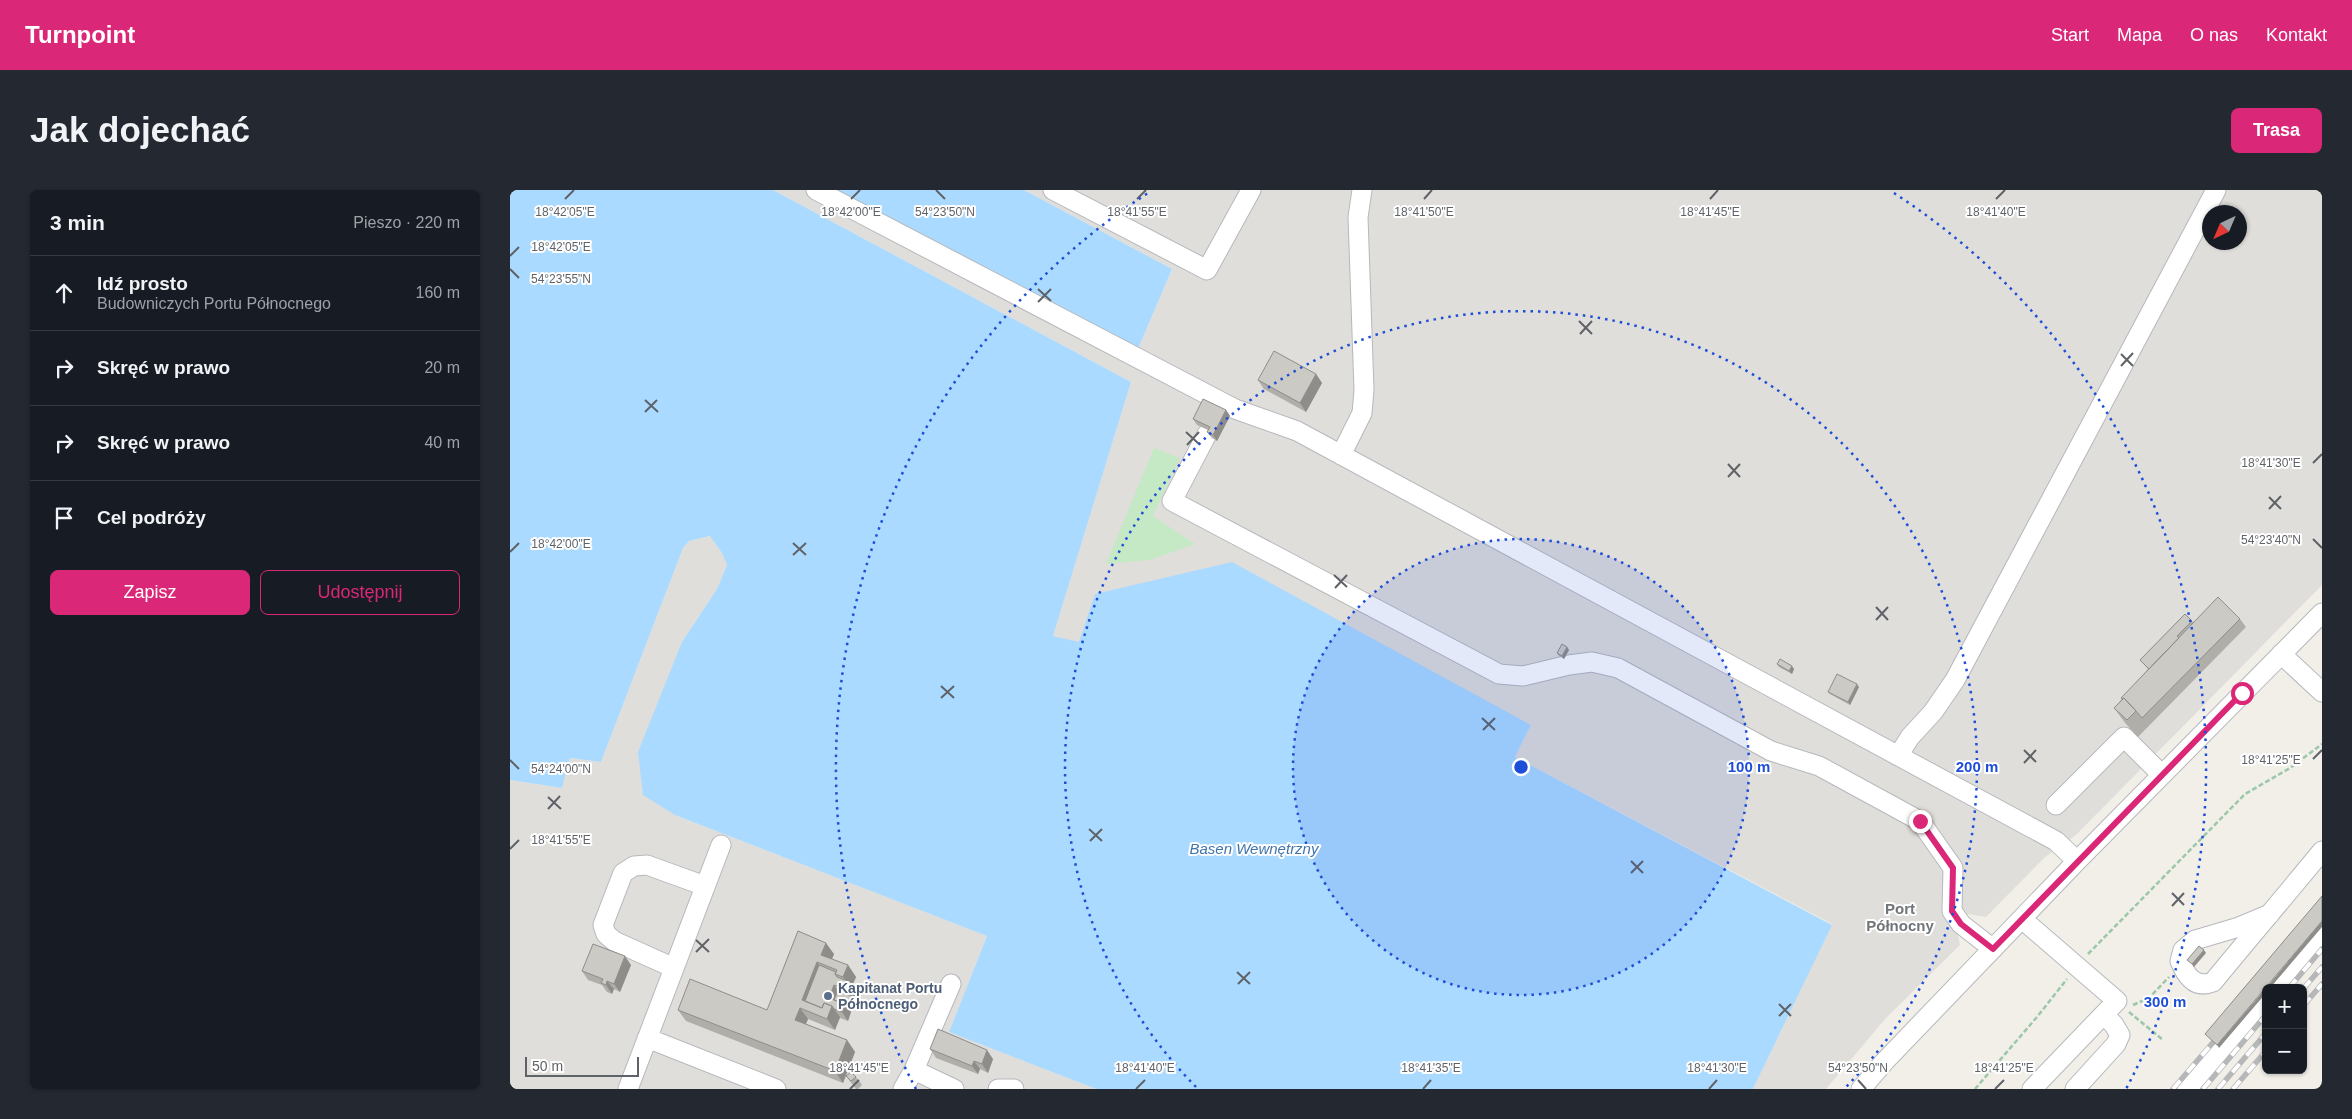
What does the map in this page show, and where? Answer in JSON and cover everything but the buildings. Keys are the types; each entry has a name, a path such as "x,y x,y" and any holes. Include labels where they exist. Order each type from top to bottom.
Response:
{"street":[{"path":"816,190 1235,409 1297,431 2056,841 2077,861"},
{"path":"1053,190 1207,270 1251,190"},
{"path":"1341,456 1362,412 1364,390 1358,217 1362,190"},
{"path":"1898,756 1910,736 1933,712 1955,680 2216,190"},
{"path":"1207,434 1172,501 1500,674 1522,676 1569,665 1592,662 1618,668 1771,751 1819,766 1878,798 1920,821 1953,868 1952,911 1961,924 1993,949"},
{"path":"1862,1089 1885,1061 2077,861 2322,613"},
{"path":"2281,654 2322,692"},
{"path":"2056,805 2124,737 2162,775"},
{"path":"628,1089 721,845"},
{"path":"2270,914 2239,928 2195,940 2184,950 2180,961 2185,973 2193,981 2205,985 2213,982 2270,914 2322,851"},
{"path":"674,968 614,941 606,934 603,925 623,873 634,866 647,864 705,886"},
{"path":"2022,919 2117,1001 2032,1089"},
{"path":"2279,984 2322,933"},
{"path":"904,1089 951,984"},
{"path":"2187,1089 2262,1004"},
{"path":"2075,1089 2116,1044 2120,1036 2114,1025 2104,1014"},
{"path":"647,1038 776,1089"},
{"path":"914,1070 954,1089"},
{"path":"998,1089 1014,1089"}],"path":[{"path":"1975,1089 2038,1017 2076,966 2245,794 2290,768 2322,744"},
{"path":"2163,1040 2126,1009 2149,998 2170,976"}],"shaded area":[{"name":"Port Północny","path":"773,190 837,190 1138,349 1172,269 1024,190 2322,190 2322,585 2076,835 2044,858 1986,917 1968,914 1957,930 1960,945 1886,1018 1826,1089 1753,1089 1832,924 1515,757 1531,725 1079,643 1053,636 1131,382"},
{"path":"711,536 727,565 717,589 682,642 675,815 987,936 949,1032 1096,1089 510,1089 510,780 562,788 570,758 601,762 683,548 689,541"}],"green space":[{"path":"1154,448 1180,458 1153,516 1195,544 1150,560 1106,564"}],"water":[{"name":"Basen Wewnętrzny","path":"510,190 773,190 1131,382 1053,636 1079,642 1095,594 1232,562 1531,725 1515,757 1832,925 1753,1089 1096,1089 949,1032 987,936 675,815 643,795 638,752 682,642 717,589 727,565 722,553 710,536 689,541 683,548 601,762 570,758 562,788 510,780"},
{"path":"837,190 1024,190 1172,269 1138,349"}],"railway":[{"path":"2292,984 2322,949"},
{"path":"2307,984 2322,967"},
{"path":"2307,1001 2322,984"},
{"path":"2203,1089 2262,1020"},
{"path":"2173,1089 2222,1032"},
{"path":"2218,1089 2262,1038"},
{"path":"2233,1089 2262,1056"}],"place":[{"name":"Kapitanat Portu Północnego","path":"828,996"}],"district":[{"name":"Port Północny","path":"1900,916"}],"route":[{"path":"1920,821 1953,868 1952,911 1961,924 1993,949 2242,693"}]}
